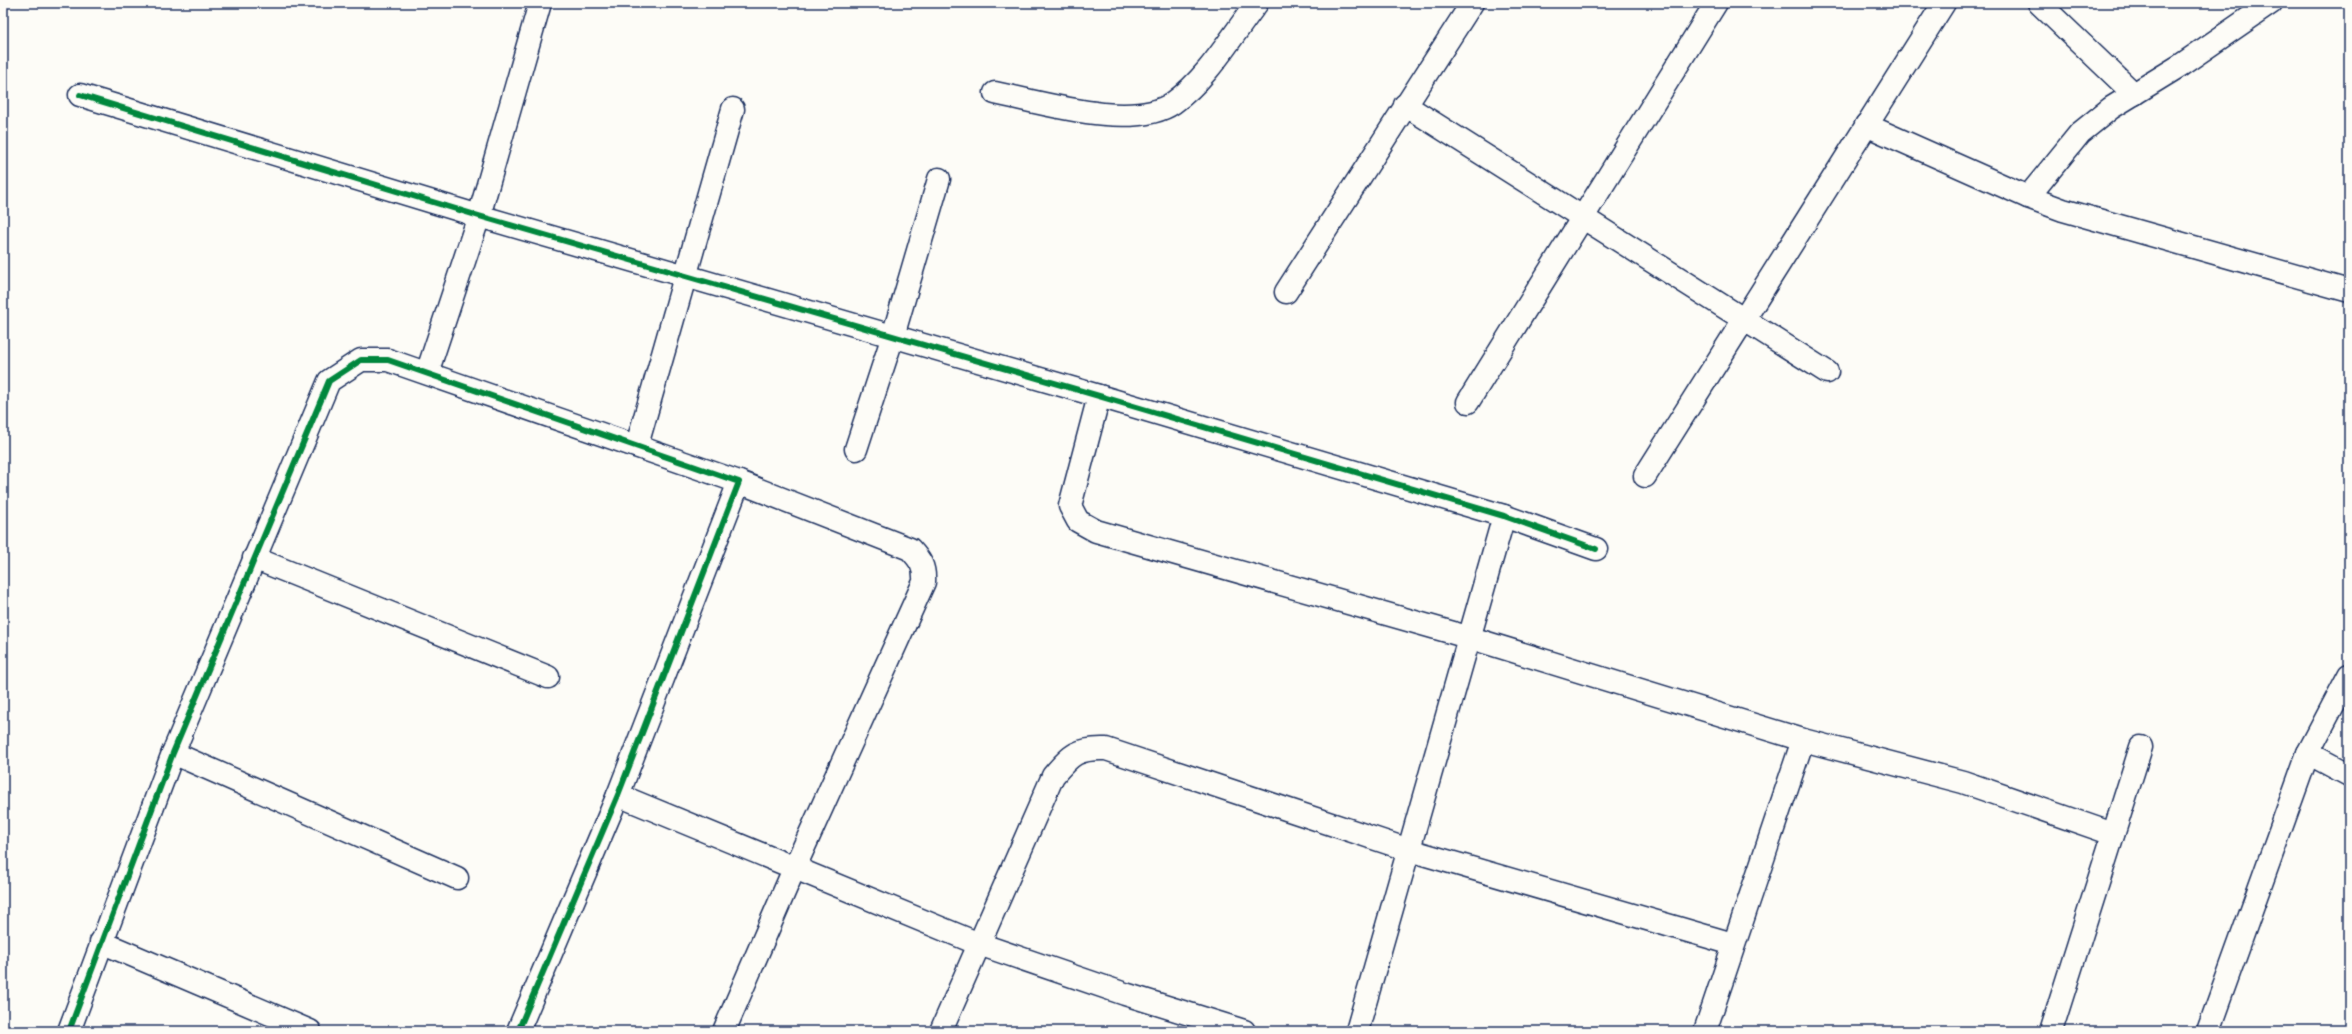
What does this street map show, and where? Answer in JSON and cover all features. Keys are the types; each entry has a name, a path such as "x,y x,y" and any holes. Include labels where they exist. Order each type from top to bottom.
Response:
{"street":[{"path":"427,373 478,216 540,3"},
{"path":"995,93 1108,115 1145,113 1172,104 1203,76 1257,3"},
{"path":"1286,292 1472,3"},
{"path":"1468,402 1716,3"},
{"path":"1645,476 1944,3"},
{"path":"2038,3 2134,94"},
{"path":"2028,198 2080,133 2111,108 2271,3"},
{"path":"80,95 478,216 1099,396 1504,516 1596,549"},
{"path":"1405,105 1827,372"},
{"path":"637,446 733,110"},
{"path":"1866,125 2028,198 2063,210 2349,291"},
{"path":"856,449 893,336 939,179"},
{"path":"69,1031 101,942 173,753 329,381 361,360 388,360 739,482 910,549 921,561 925,570 924,582 794,869 724,1031"},
{"path":"1099,396 1070,506 1078,521 1096,531 1471,638 1802,740 1963,782 2113,834"},
{"path":"518,1031 618,796 739,482"},
{"path":"1357,1031 1471,638 1504,516"},
{"path":"254,558 548,677"},
{"path":"2208,1031 2308,753 2349,675"},
{"path":"1705,1031 1802,740"},
{"path":"2051,1031 2141,747"},
{"path":"941,1031 1053,776 1068,758 1086,748 1106,749 1409,850 1733,944"},
{"path":"173,753 457,878"},
{"path":"2308,753 2349,775"},
{"path":"618,796 979,944 1125,994 1244,1031"},
{"path":"101,942 310,1031"}],"cycle path":[{"path":"80,95 479,216 1099,396 1504,516 1596,549"},
{"path":"69,1031 173,753 329,381 361,360 388,360 739,482 618,795 518,1031"}]}
